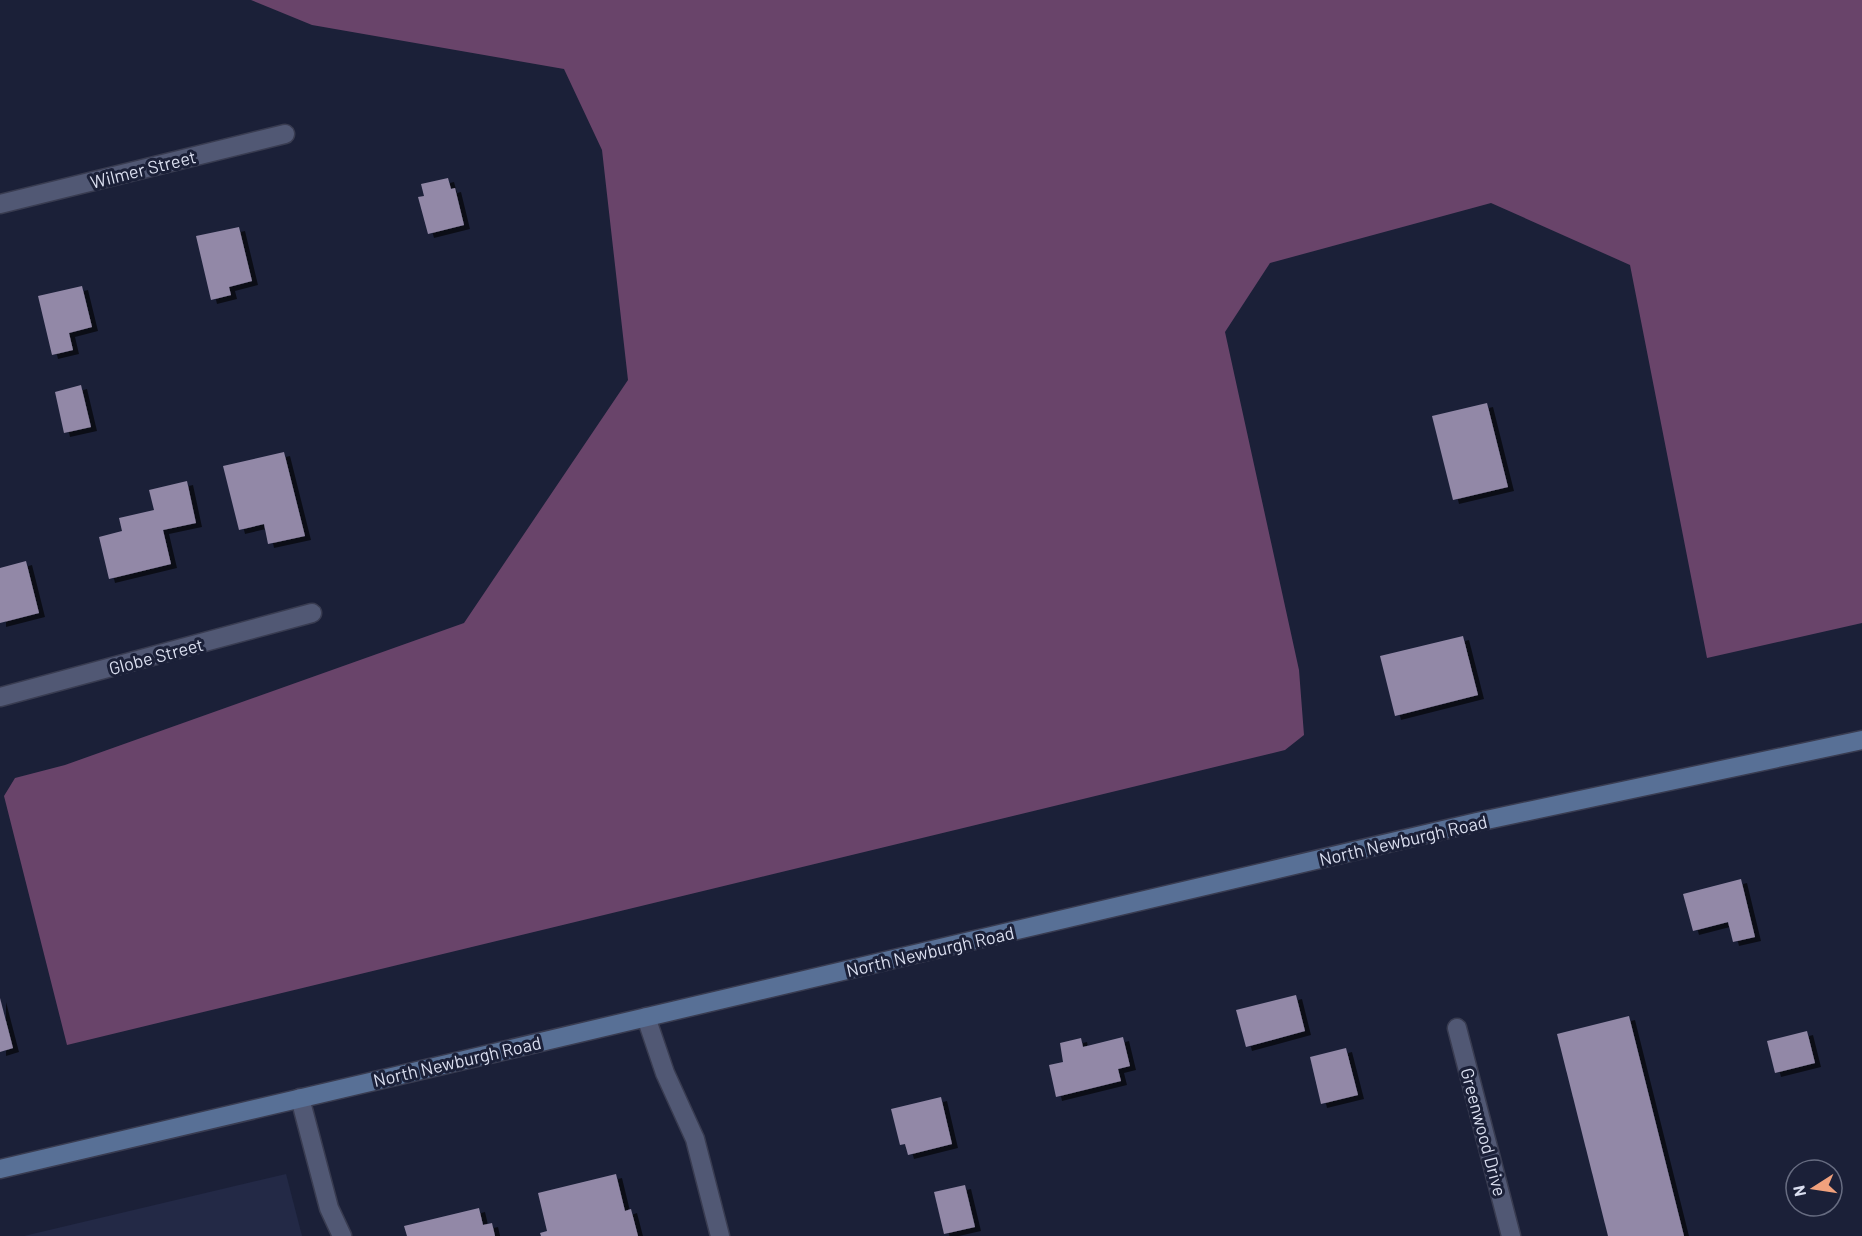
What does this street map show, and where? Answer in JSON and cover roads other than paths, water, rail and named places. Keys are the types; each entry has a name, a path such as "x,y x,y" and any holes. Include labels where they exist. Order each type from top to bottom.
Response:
{"main road":[{"name":"North Newburgh Road","path":"0,1169 1477,822 1862,740"}],"street":[{"name":"Wilmer Street","path":"0,204 285,134"},
{"name":"Globe Street","path":"0,697 312,613"},
{"path":"646,1017 665,1073 695,1139 720,1236"},
{"name":"Greenwood Drive","path":"1457,1028 1511,1236"},
{"path":"300,1098 329,1208 342,1236"}]}
